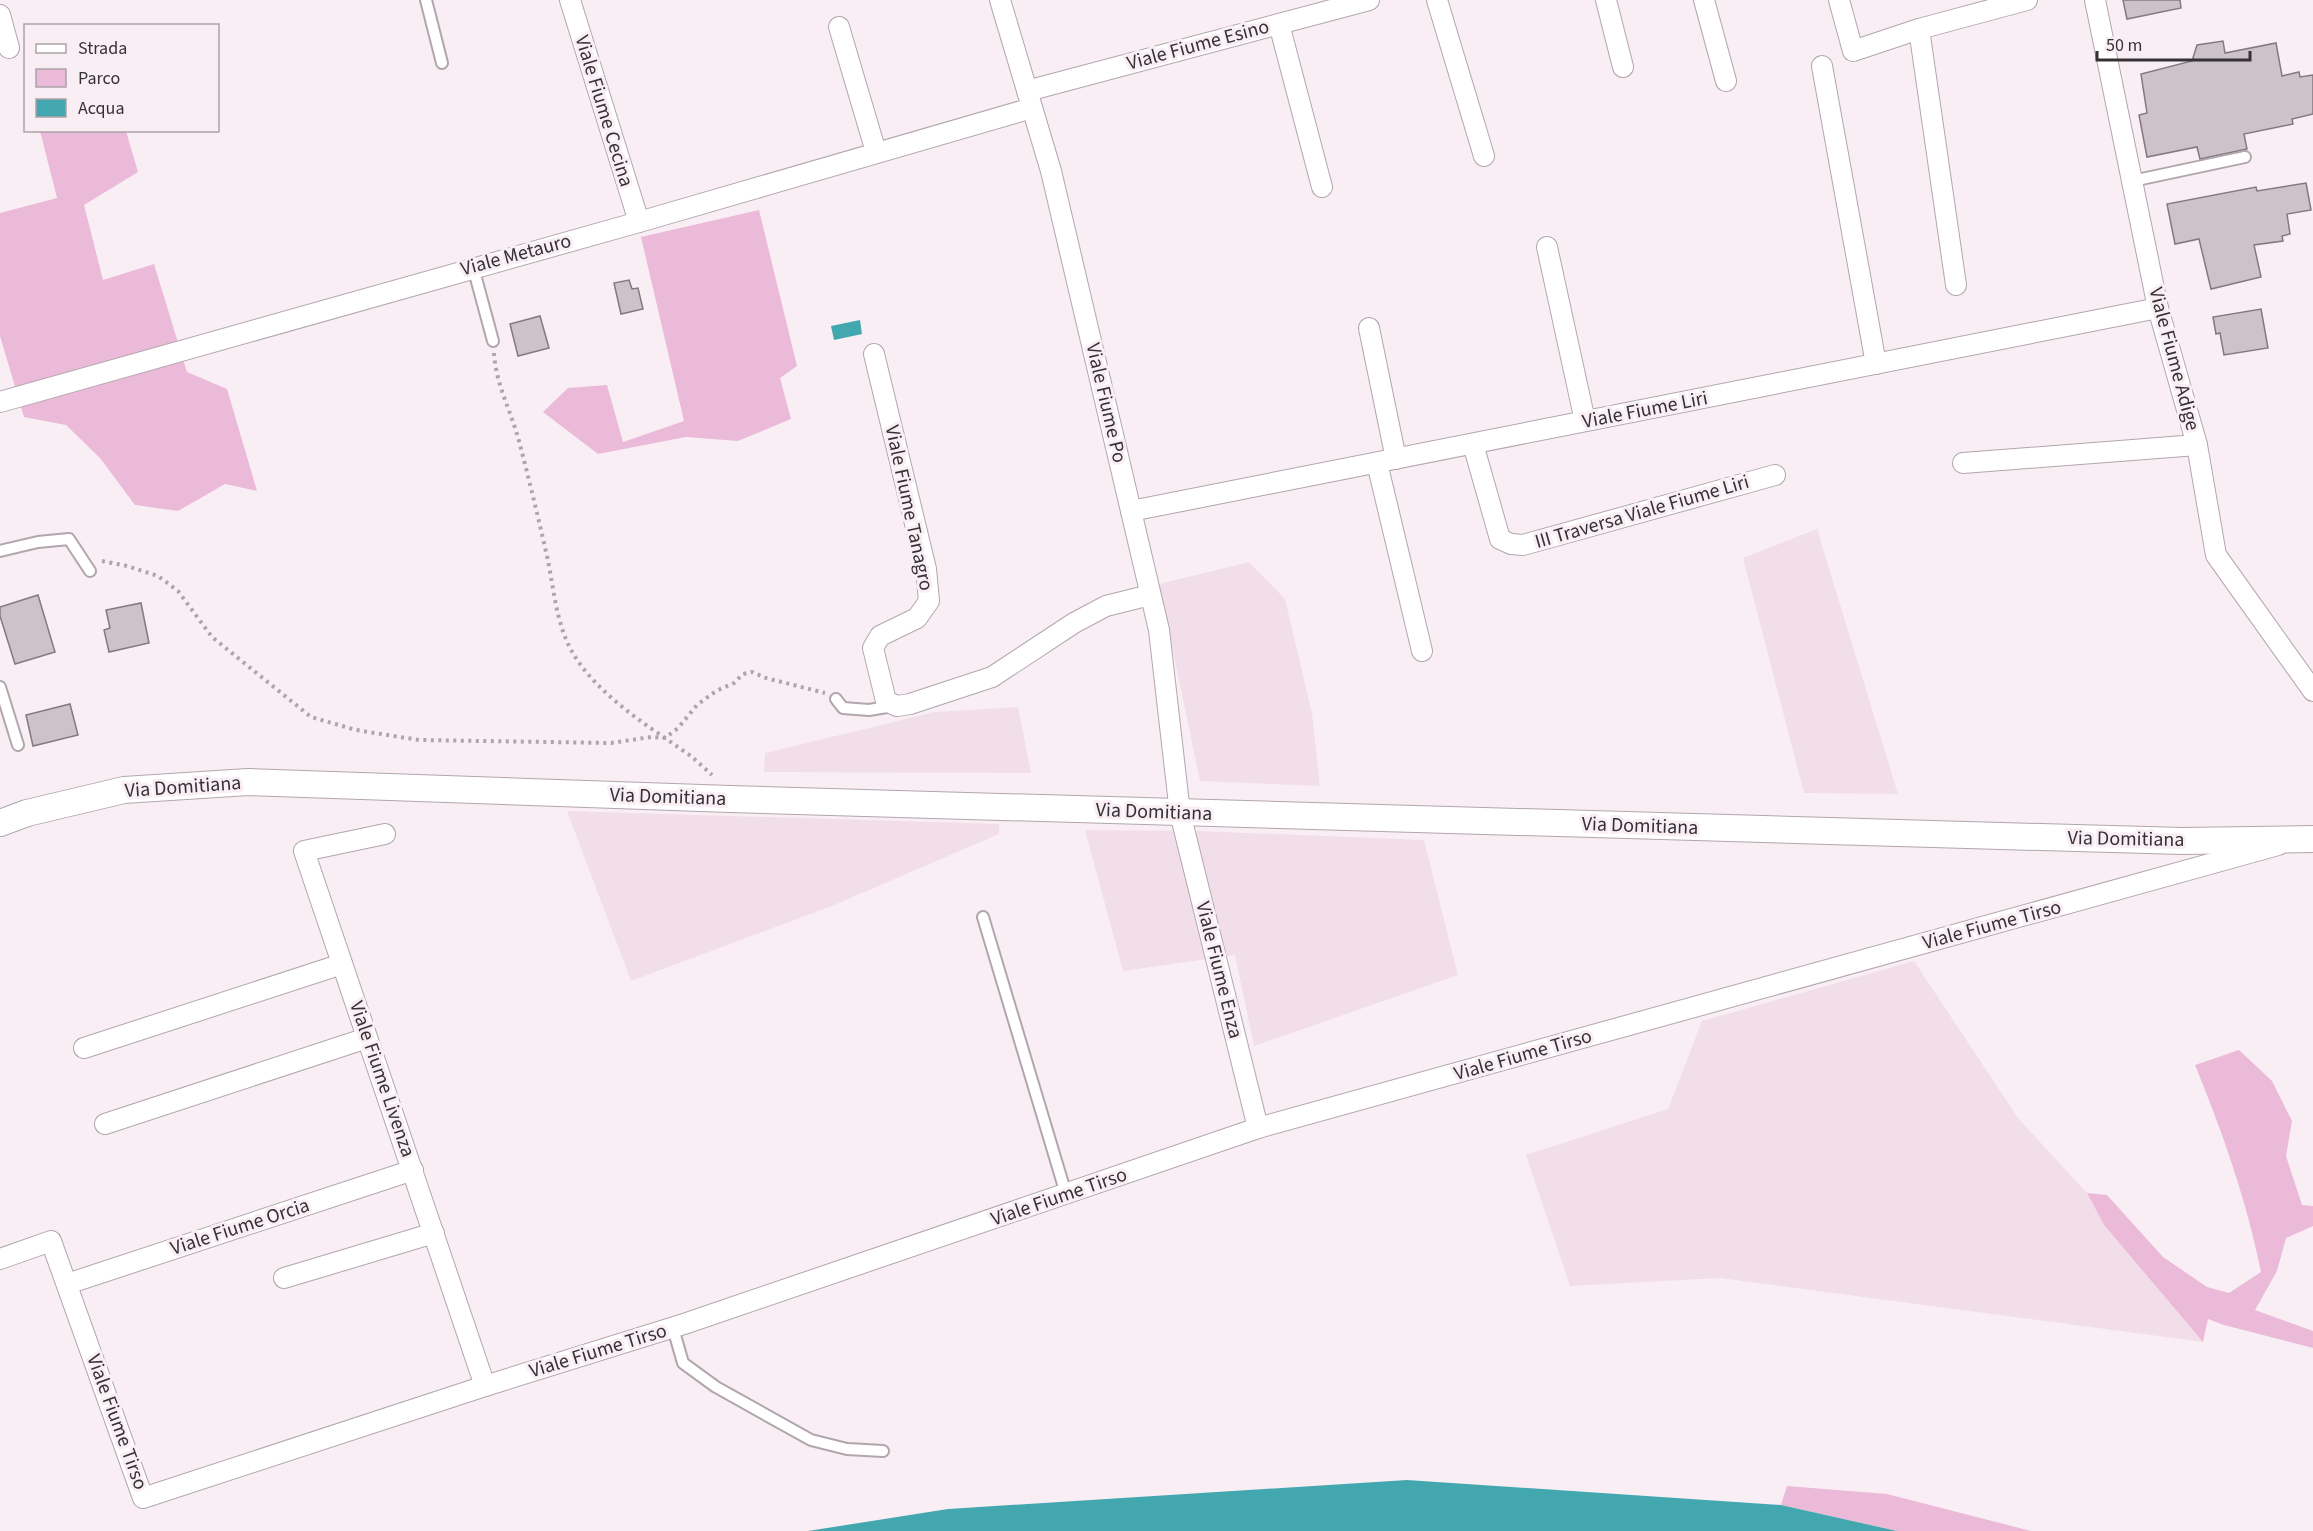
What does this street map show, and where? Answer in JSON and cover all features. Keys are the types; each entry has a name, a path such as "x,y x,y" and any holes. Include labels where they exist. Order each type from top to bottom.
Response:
{"street":[{"name":"Viale Fiume Cecina","path":"570,0 639,222"},
{"name":"Viale Fiume Po","path":"1000,0 1051,171 1159,630 1180,813"},
{"name":"Viale Fiume Esino","path":"1029,99 1279,24 1369,0"},
{"path":"1437,0 1484,156"},
{"path":"1606,0 1623,67"},
{"path":"1704,0 1726,81"},
{"path":"1839,0 1853,51 1918,29 2027,0"},
{"name":"Viale Fiume Adige","path":"2095,0 2158,308 2197,445 2216,555 2313,691"},
{"path":"0,15 9,48"},
{"path":"1279,24 1322,187"},
{"path":"839,27 876,152"},
{"path":"1918,29 1956,285"},
{"path":"1822,66 1876,364"},
{"name":"Viale Metauro","path":"0,402 639,222 876,152 1029,99"},
{"path":"1547,246 1586,422"},
{"name":"Viale Fiume Liri","path":"1131,511 2158,308"},
{"path":"1369,328 1396,459"},
{"name":"Viale Fiume Tanagro","path":"874,354 926,569 928,601 917,618 879,636 873,648 886,700 897,706"},
{"name":"III Traversa Viale Fiume Liri","path":"1473,444 1500,539 1511,544 1522,545 1775,475"},
{"path":"1963,464 2197,445"},
{"path":"1377,463 1422,651"},
{"path":"897,706 954,691 992,677 1074,623 1106,606 1150,595"},
{"name":"Via Domitiana","path":"0,823 27,813 124,790 248,782 1180,813 2182,841 2307,839"},
{"name":"Viale Fiume Enza","path":"1180,813 1258,1128"},
{"name":"Viale Fiume Livenza","path":"385,834 304,851 485,1386"},
{"name":"Viale Fiume Tirso","path":"0,1259 51,1240 143,1498 485,1386 673,1328 1258,1128 2307,839"},
{"path":"84,1048 342,964"},
{"path":"105,1124 367,1038"},
{"name":"Viale Fiume Orcia","path":"67,1284 413,1170"},
{"path":"284,1278 434,1233"}],"lane":[{"path":"426,0 442,63"},
{"path":"2133,181 2245,157"},
{"path":"474,267 493,341"},
{"path":"0,551 38,542 69,539 90,571"},
{"path":"0,687 18,745"},
{"path":"836,699 843,708 869,710 897,706"},
{"path":"983,917 1066,1194"},
{"path":"673,1328 683,1363 716,1387 811,1440 847,1449 884,1450"}],"path":[{"path":"493,341 496,373 518,438 547,557 561,631 580,664 607,693 628,713 691,756 711,774 730,799"},
{"path":"69,539 102,562 128,566 158,576 178,591 212,637 311,717 356,730 419,740 610,743 651,737 665,738 678,728 697,705 716,691 734,684 743,674 752,672 766,678 825,693 836,699"}],"shaded area":[{"path":"1817,529 1898,794 1804,793 1743,558"},
{"path":"1249,562 1285,599 1312,713 1320,786 1200,781 1159,584"},
{"path":"1018,707 1031,773 764,772 765,753 935,712"},
{"path":"567,811 999,824 999,834 832,906 631,981"},
{"path":"1085,830 1198,831 1424,840 1458,975 1254,1046 1235,955 1123,971"},
{"path":"1914,961 2018,1118 2087,1193 2104,1225 2203,1342 1720,1278 1570,1286 1526,1155 1668,1109 1702,1021"}],"green space":[{"path":"40,132 126,132 138,172 84,205 103,280 154,264 187,372 227,389 257,491 225,484 178,511 135,505 100,458 66,425 24,417 0,336 0,213 57,198"},
{"path":"759,210 797,366 780,378 791,419 738,441 686,437 598,454 543,412 568,388 607,385 623,442 684,421 641,237"},
{"path":"2239,1050 2272,1081 2292,1121 2286,1156 2302,1205 2313,1206 2313,1226 2286,1238 2277,1271 2255,1310 2313,1331 2313,1348 2208,1319 2203,1342 2104,1225 2087,1193 2107,1195 2163,1257 2207,1287 2229,1293 2261,1272 2249,1219 2233,1167 2195,1065"},
{"path":"1787,1486 1887,1494 2031,1531 1897,1531 1781,1505"}],"water":[{"path":"860,320 862,334 834,340 831,326"},
{"path":"1407,1480 1781,1505 1897,1531 808,1531 948,1509"}],"building":[{"path":"2123,0 2180,0 2181,8 2127,19"},
{"path":"2223,41 2225,53 2276,43 2282,76 2299,72 2300,77 2313,75 2313,114 2292,119 2293,124 2244,134 2247,149 2200,159 2197,147 2147,157 2139,115 2147,113 2141,74 2192,61 2197,45"},
{"path":"2306,183 2311,210 2287,214 2290,234 2282,236 2283,241 2254,245 2261,277 2211,289 2199,239 2175,244 2167,204 2256,187 2257,191"},
{"path":"629,280 632,289 638,288 643,309 621,314 614,283"},
{"path":"2261,309 2268,348 2224,355 2220,333 2216,334 2213,317"},
{"path":"540,316 549,348 518,356 510,324"},
{"path":"38,595 55,652 15,664 0,616 0,607"},
{"path":"141,603 149,643 109,652 104,630 110,628 106,610"},
{"path":"70,704 78,735 33,746 26,715"}]}
